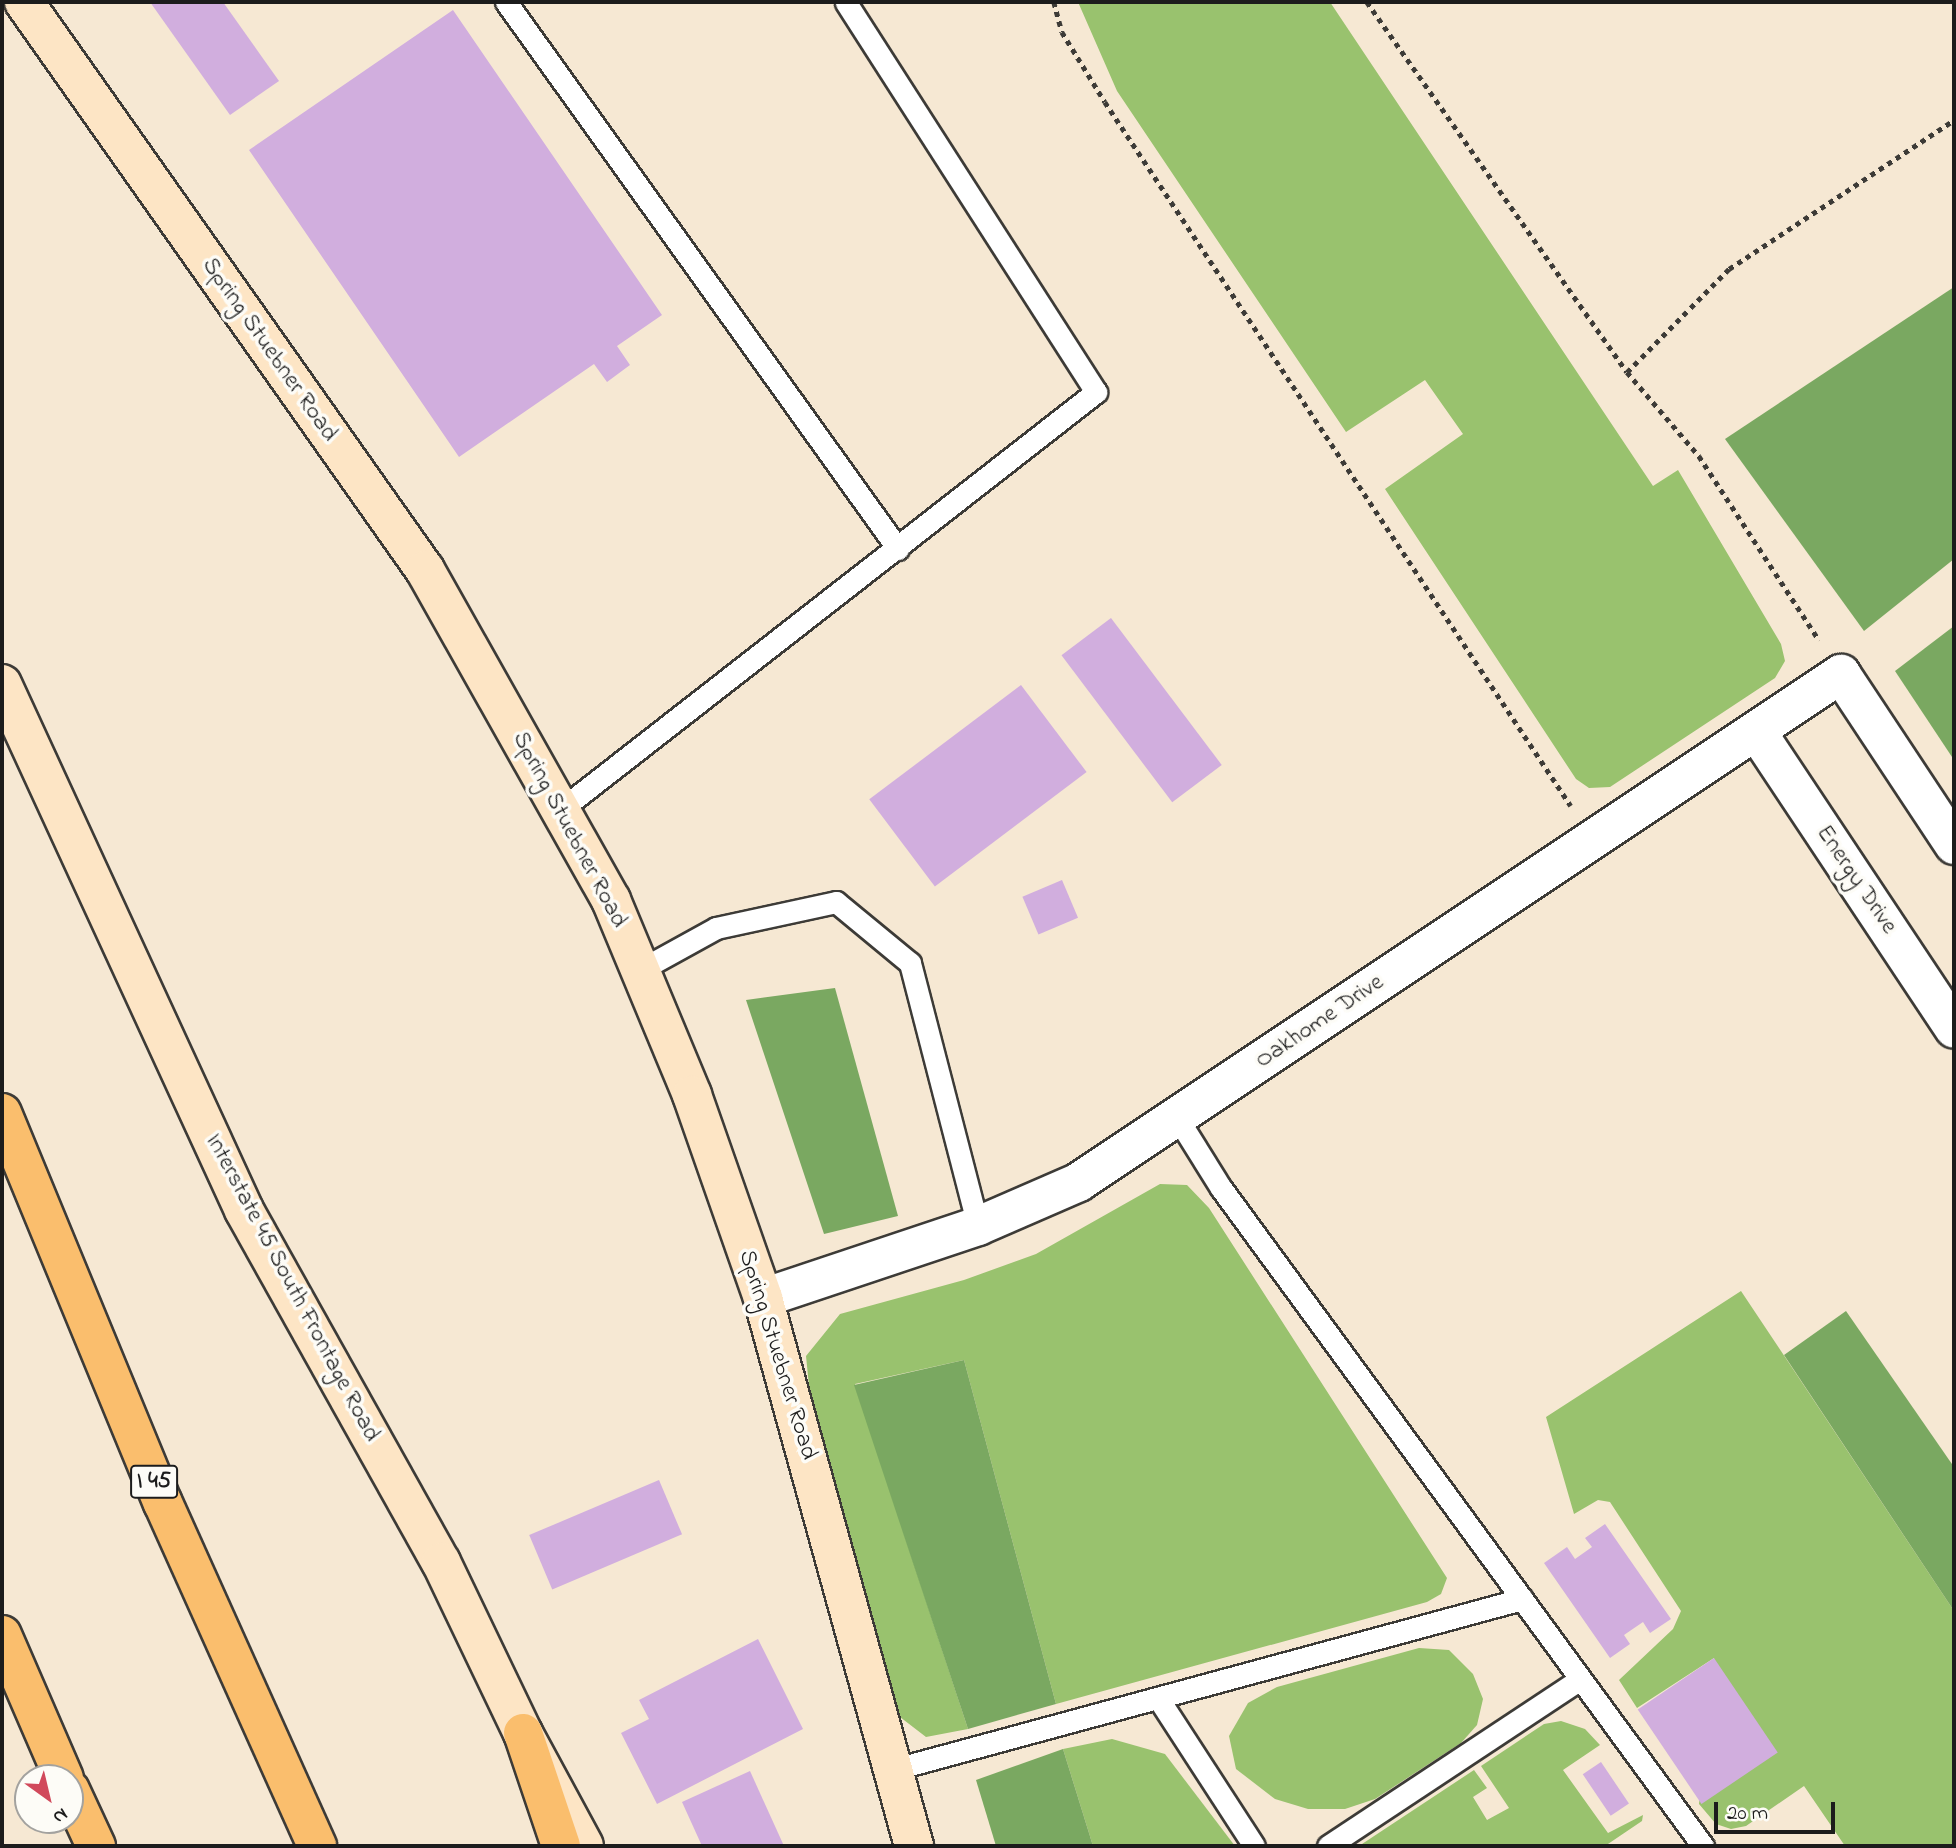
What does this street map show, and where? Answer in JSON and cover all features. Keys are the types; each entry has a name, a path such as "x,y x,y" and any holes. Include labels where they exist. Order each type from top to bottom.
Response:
{"highway":[{"name":"I 45","path":"2,1113 163,1503 317,1846"},
{"path":"2,1635 58,1764"},
{"path":"523,1733 561,1846"},
{"path":"84,1820 96,1846"}],"main road":[{"name":"Spring Stuebner Road","path":"24,2 425,570 611,901 692,1095 763,1298 895,1769 914,1846"},
{"name":"Interstate 45 South Frontage Road","path":"2,684 244,1210 441,1562 523,1733 584,1846"}],"street":[{"name":"Oakhome Drive","path":"763,1298 978,1226 1079,1182 1178,1119 1592,838 1757,732 1841,674"},
{"path":"1841,674 1954,845"},
{"name":"Energy Drive","path":"1757,732 1954,1028"}],"lane":[{"path":"506,2 898,549"},
{"path":"560,810 1096,393 846,2"},
{"path":"640,970 716,928 836,902 910,963 978,1226"},
{"path":"1178,1119 1220,1188 1703,1846"},
{"path":"895,1769 1522,1600"},
{"path":"1328,1846 1580,1679"},
{"path":"1158,1698 1254,1846"}],"path":[{"path":"1054,2 1062,32 1105,102 1592,838"},
{"path":"1367,2 1627,372 1699,456 1841,674"},
{"path":"1627,372 1730,269 1954,120"}],"green space":[{"path":"1078,2 1330,2 1653,486 1678,470 1781,644 1785,661 1775,678 1610,787 1589,788 1576,779 1385,489 1463,434 1425,380 1346,432 1117,91"},
{"path":"1954,287 1954,559 1864,631 1725,439"},
{"path":"1954,626 1954,760 1895,671"},
{"path":"835,988 898,1216 824,1234 746,1000"},
{"path":"1160,1184 1187,1185 1209,1208 1447,1578 1441,1594 1427,1602 1056,1704 964,1360 855,1384 968,1729 926,1737 900,1717 810,1396 806,1356 840,1314 964,1280 1036,1254"},
{"path":"1741,1291 1954,1611 1954,1846 1845,1846 1804,1786 1746,1826 1731,1829 1716,1824 1699,1804 1714,1658 1637,1708 1619,1680 1673,1629 1681,1611 1610,1502 1598,1500 1574,1514 1546,1417"},
{"path":"1846,1311 1954,1467 1954,1611 1784,1355"},
{"path":"964,1360 1056,1704 968,1729 854,1385"},
{"path":"1419,1648 1449,1650 1473,1674 1483,1699 1477,1725 1461,1743 1375,1799 1345,1809 1308,1809 1275,1799 1236,1769 1229,1736 1248,1703 1277,1687"},
{"path":"1561,1721 1585,1729 1600,1745 1563,1770 1608,1833 1643,1815 1642,1821 1605,1846 1359,1846 1474,1770 1487,1788 1473,1797 1487,1820 1509,1808 1481,1766 1544,1724"},
{"path":"1112,1739 1165,1754 1235,1846 1093,1846 1063,1749"},
{"path":"1063,1749 1093,1846 996,1846 976,1780"}],"building":[{"path":"150,2 223,2 279,81 230,115"},
{"path":"453,10 662,315 617,346 630,365 607,382 594,364 459,457 249,150"},
{"path":"1111,618 1222,765 1172,802 1061,655"},
{"path":"1021,685 1087,772 935,886 869,799"},
{"path":"1062,880 1078,918 1038,935 1022,897"},
{"path":"659,1480 682,1534 552,1589 529,1535"},
{"path":"1605,1524 1671,1619 1650,1633 1643,1622 1624,1635 1630,1644 1610,1658 1544,1563 1567,1547 1575,1559 1592,1547 1585,1538"},
{"path":"758,1639 803,1729 657,1804 621,1733 649,1719 639,1700"},
{"path":"1714,1658 1778,1753 1701,1804 1638,1709"},
{"path":"1601,1762 1629,1803 1611,1816 1583,1774"},
{"path":"750,1771 784,1846 702,1846 682,1802"}]}
